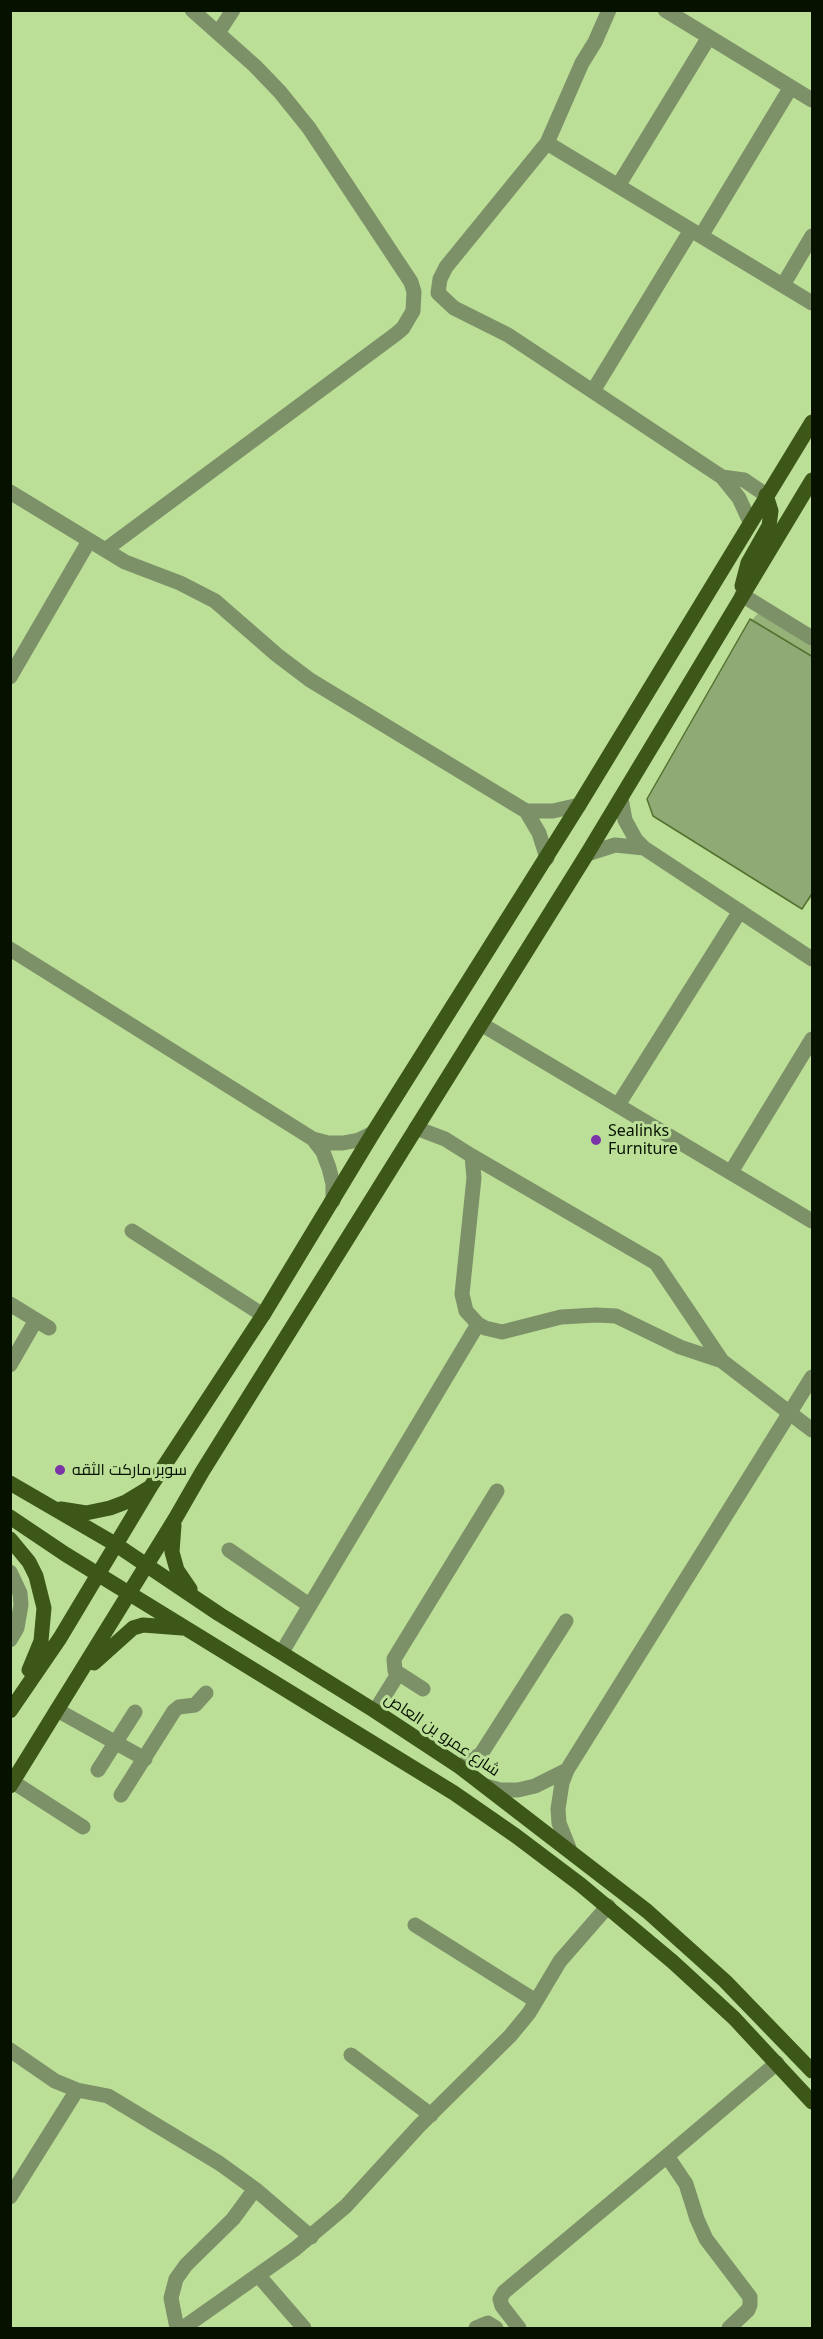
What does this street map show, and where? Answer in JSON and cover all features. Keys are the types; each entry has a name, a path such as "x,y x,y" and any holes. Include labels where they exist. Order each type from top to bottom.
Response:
{"main road":[{"path":"10,1711 60,1638 151,1486 263,1315 373,1133 547,858 766,495 813,422"},
{"path":"12,1784 202,1472 621,798 813,480"},
{"path":"742,595 744,573 771,519 766,495"},
{"name":"شارع عمرو بن العاص","path":"10,1483 147,1564 199,1601 375,1711 486,1786 621,1889 698,1956 749,2004 813,2071"},
{"path":"52,1508 86,1513 96,1512 126,1502 151,1486"},
{"path":"10,1517 186,1629 454,1793 532,1848 608,1906 711,1997 813,2103"},
{"path":"175,1519 172,1540 174,1562 181,1577 199,1601"},
{"path":"10,1539 29,1562 36,1576 41,1592 44,1624 36,1656 10,1698"},
{"path":"75,1682 115,1642 133,1628 143,1625 186,1629"}],"street":[{"path":"105,550 396,334 409,320 413,311 414,299 411,282 309,128 274,86 192,10"},
{"path":"218,33 233,10"},
{"path":"438,293 440,279 446,267 546,143 609,10"},
{"path":"665,10 813,100"},
{"path":"618,186 709,37"},
{"path":"593,391 791,87"},
{"path":"546,143 813,303"},
{"path":"783,285 813,236"},
{"path":"414,299 438,293"},
{"path":"438,293 454,308 508,335 722,477 738,498 750,522"},
{"path":"722,477 744,480 766,495"},
{"path":"10,492 105,550 143,570 198,591 215,601 285,662 310,680 526,811 539,833 547,858"},
{"path":"10,677 89,541"},
{"path":"742,595 813,638"},
{"path":"621,798 625,820 644,848 813,959"},
{"path":"526,811 553,811 579,805"},
{"path":"586,854 615,845 644,848"},
{"path":"618,1105 740,911"},
{"path":"10,949 313,1139 328,1143 344,1143 373,1133"},
{"path":"481,1024 813,1221"},
{"path":"731,1172 813,1039"},
{"path":"416,1128 445,1138 656,1263 722,1361 813,1430"},
{"path":"313,1139 323,1152 329,1168 333,1184 333,1201"},
{"path":"472,1156 474,1178 462,1294 466,1311 478,1324 502,1332 561,1317 616,1316 680,1347 722,1361"},
{"path":"132,1231 263,1315"},
{"path":"10,1304 42,1324 10,1365"},
{"path":"282,1652 478,1324"},
{"path":"568,1848 559,1823 558,1809 562,1783 567,1770 813,1377"},
{"path":"423,1689 398,1674 393,1668 394,1659 497,1491"},
{"path":"229,1550 309,1605"},
{"path":"10,1572 20,1593 21,1605 17,1628 10,1640"},
{"path":"460,1767 482,1754 566,1621"},
{"path":"375,1711 398,1674"},
{"path":"121,1796 174,1711 179,1707 195,1705 206,1693"},
{"path":"57,1710 145,1759"},
{"path":"99,1770 135,1712"},
{"path":"486,1786 500,1790 518,1790 544,1783 567,1770"},
{"path":"12,1784 83,1827"},
{"path":"183,2328 311,2236 346,2205 510,2036 536,2001 560,1961 608,1906"},
{"path":"415,1925 536,2001"},
{"path":"10,2050 55,2081 76,2090 98,2093 120,2103 219,2163 255,2189 311,2236"},
{"path":"351,2055 431,2115"},
{"path":"519,2328 502,2306 501,2295 777,2063"},
{"path":"10,2197 76,2090"},
{"path":"667,2156 686,2184 706,2239 750,2297 748,2310 729,2328"},
{"path":"177,2328 171,2298 176,2279 186,2265 233,2219 255,2189"},
{"path":"258,2275 304,2328"},
{"path":"476,2328 488,2323 496,2328"}],"building":[{"path":"750,619 813,657 813,892 802,909 653,816 647,799"}],"place":[{"name":"Sealinks Furniture","path":"596,1140"},
{"name":"سوبر ماركت الثقه","path":"60,1470"}]}
